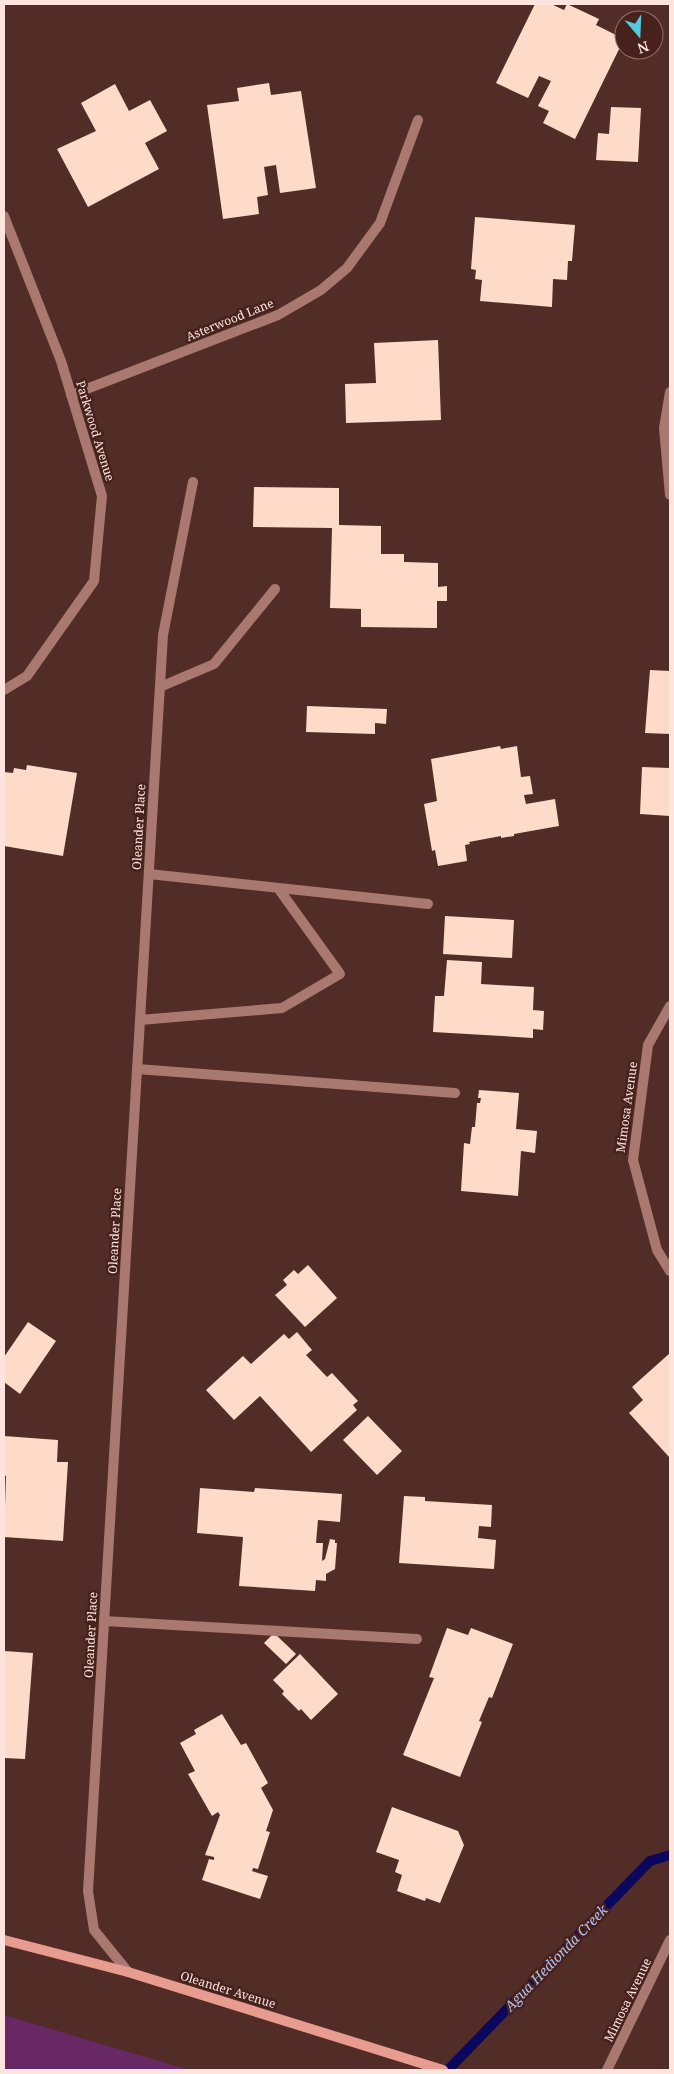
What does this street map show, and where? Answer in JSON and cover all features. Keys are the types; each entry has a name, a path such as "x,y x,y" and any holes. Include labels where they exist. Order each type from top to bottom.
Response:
{"street":[{"name":"Asterwood Lane","path":"71,395 278,315 321,290 347,268 380,223 418,120"},
{"name":"Parkwood Avenue","path":"4,216 61,361 102,496 94,581 27,676 4,690"},
{"path":"670,392 664,428 670,495"},
{"name":"Oleander Place","path":"128,1972 94,1930 88,1891 163,636 193,482"},
{"path":"160,688 214,664 275,589"},
{"path":"149,874 428,904"},
{"path":"140,1020 282,1008 340,974 278,888"},
{"name":"Mimosa Avenue","path":"670,1006 648,1045 633,1160 657,1250 670,1271"},
{"path":"137,1069 455,1093"},
{"path":"104,1621 418,1639"},
{"name":"Oleander Avenue","path":"4,1940 128,1972 443,2070"},
{"name":"Mimosa Avenue","path":"607,2070 670,1940"}],"shaded area":[{"path":"4,2015 189,2070 4,2070"}],"building":[{"path":"535,4 551,4 564,10 567,4 599,19 596,25 614,34 614,59 575,139 543,123 549,111 538,106 551,81 539,76 528,98 496,83"},
{"path":"269,83 271,95 301,91 316,188 280,193 276,165 264,167 268,195 257,197 259,214 223,219 207,105 239,101 237,88"},
{"path":"115,84 129,111 150,100 167,131 145,143 159,169 88,207 57,149 96,131 81,103"},
{"path":"611,107 641,108 638,162 596,160 598,133 609,134"},
{"path":"475,217 575,225 572,261 568,261 567,280 553,279 552,307 480,301 482,280 475,279 476,270 471,269"},
{"path":"438,340 441,420 346,423 345,384 376,383 374,343"},
{"path":"254,487 339,488 339,525 381,526 381,554 404,554 404,562 438,563 438,587 447,586 447,601 437,601 437,628 361,627 361,609 330,608 332,528 253,527"},
{"path":"650,670 670,671 670,734 645,733"},
{"path":"307,706 387,709 386,724 375,723 375,734 306,732"},
{"path":"500,746 501,749 517,746 521,777 530,776 533,794 524,795 526,804 555,799 559,826 514,834 514,836 501,838 501,836 469,842 470,844 465,845 467,861 438,866 435,850 432,851 424,804 437,801 431,759"},
{"path":"27,765 77,773 63,856 4,846 4,772 13,773 14,768 26,770"},
{"path":"642,767 670,768 670,816 640,814"},
{"path":"445,916 514,920 512,958 443,954"},
{"path":"447,960 482,962 481,984 534,987 533,1010 544,1011 543,1030 533,1029 533,1038 433,1032 435,996 444,996"},
{"path":"479,1090 519,1093 516,1129 537,1131 535,1153 521,1151 518,1196 461,1191 464,1143 470,1144 472,1127 475,1127 477,1103 480,1103 481,1098 478,1098"},
{"path":"308,1265 337,1298 305,1327 275,1295 287,1285 283,1280 294,1270 298,1274"},
{"path":"28,1322 56,1341 20,1394 4,1382 4,1357"},
{"path":"297,1332 312,1350 306,1355 327,1377 332,1373 358,1401 353,1405 357,1410 311,1452 260,1396 234,1420 206,1390 243,1356 251,1364 284,1334 289,1339"},
{"path":"670,1353 670,1458 629,1413 643,1400 632,1387"},
{"path":"368,1416 402,1451 377,1475 343,1440"},
{"path":"4,1436 58,1440 57,1462 68,1462 63,1541 4,1537 6,1476 4,1475"},
{"path":"200,1488 254,1492 255,1488 342,1494 340,1522 318,1520 316,1543 323,1543 322,1561 325,1559 330,1539 335,1540 335,1543 337,1543 335,1569 326,1574 326,1581 316,1580 315,1591 239,1586 243,1537 197,1533"},
{"path":"404,1496 425,1497 425,1501 492,1505 491,1527 479,1526 478,1538 496,1540 494,1569 399,1563"},
{"path":"447,1628 468,1635 471,1628 513,1644 492,1698 489,1697 479,1721 482,1722 460,1777 403,1755 434,1678 429,1677"},
{"path":"274,1633 296,1654 286,1664 264,1643"},
{"path":"4,1651 33,1653 25,1759 4,1758"},
{"path":"300,1654 338,1694 311,1720 301,1709 299,1711 282,1694 284,1691 273,1680"},
{"path":"222,1714 241,1745 246,1743 268,1783 261,1788 273,1810 266,1831 270,1832 258,1869 253,1868 252,1871 268,1876 260,1899 202,1880 209,1859 214,1860 214,1857 205,1855 220,1815 218,1812 212,1816 188,1774 195,1771 180,1743 196,1734 194,1730"},
{"path":"392,1807 458,1831 464,1845 440,1903 426,1898 425,1901 397,1891 402,1875 395,1872 399,1860 376,1852"}],"waterway":[{"name":"Agua Hedionda Creek","path":"448,2070 650,1861 670,1855"}]}
